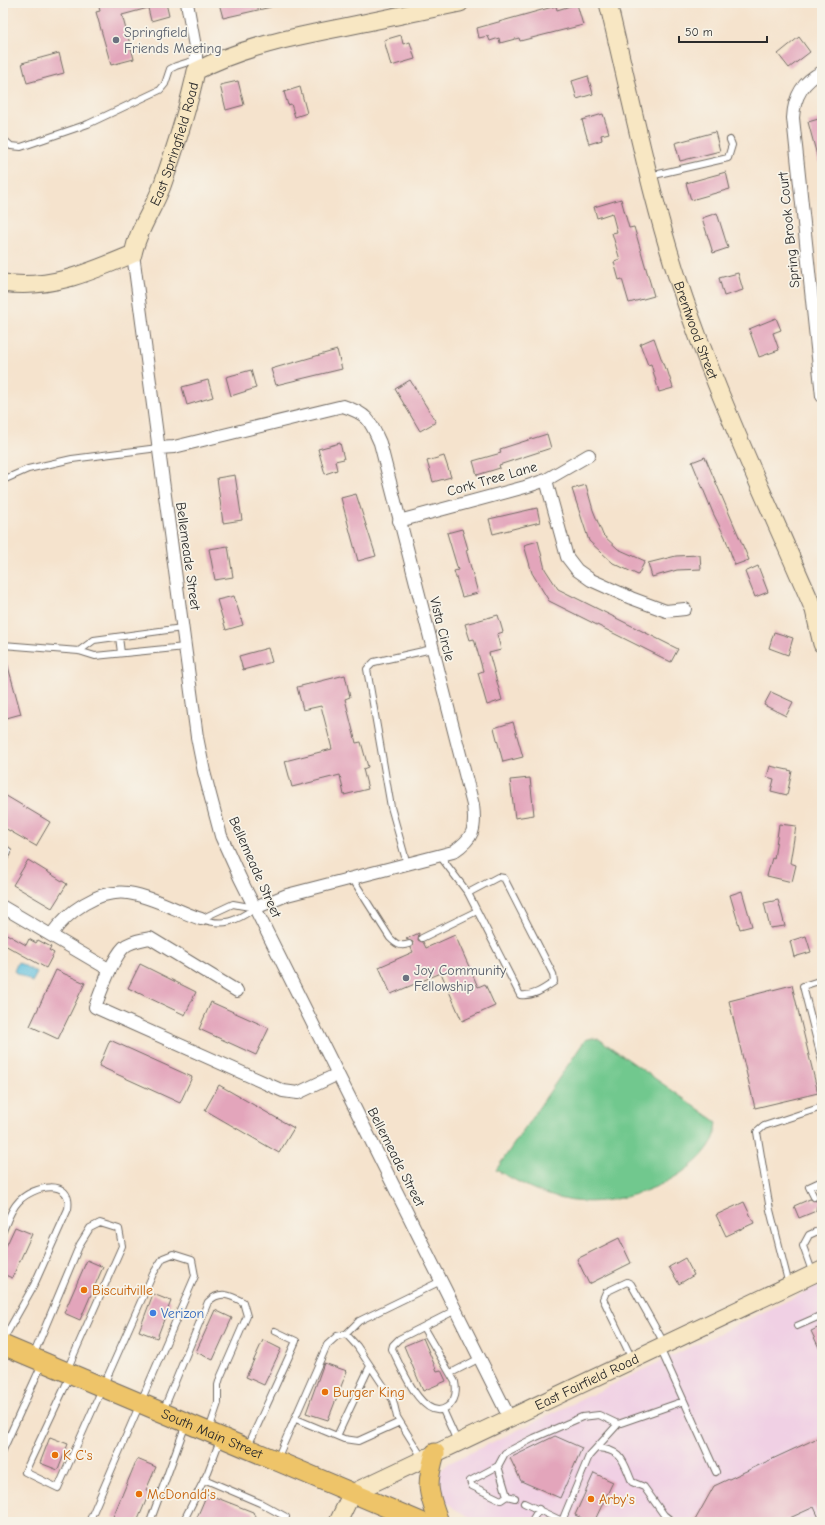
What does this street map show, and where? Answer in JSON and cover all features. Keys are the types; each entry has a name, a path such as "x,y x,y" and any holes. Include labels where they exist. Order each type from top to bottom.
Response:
{"main road":[{"name":"East Springfield Road","path":"133,254 136,240 161,187 191,93 196,66 214,62 262,45 298,36 460,3"},
{"name":"Brentwood Street","path":"608,3 665,239 689,312 710,369 818,609 822,644"},
{"path":"3,283 22,286 56,282 82,275 133,254"},
{"name":"East Fairfield Road","path":"352,1493 509,1417 818,1272"},
{"name":"South Main Street","path":"3,1345 421,1522"},
{"path":"429,1456 428,1481 430,1498 439,1522"},
{"path":"338,1522 352,1493"}],"street":[{"path":"187,3 196,66"},
{"name":"Spring Brook Court","path":"822,72 814,76 800,91 793,109 822,396"},
{"name":"Bellemeade Street","path":"133,254 197,737 221,836 255,908 509,1417"},
{"name":"Vista Circle","path":"158,448 174,447 343,406 359,411 371,422 380,443 473,805 475,821 473,832 465,844 453,852 287,895 255,908"},
{"name":"Cork Tree Lane","path":"400,522 546,480 589,455"},
{"path":"546,480 567,557 577,570 591,580 631,598 666,611 685,609"},
{"path":"3,851 3,855"},
{"path":"51,935 59,924 75,909 92,900 116,893 128,893 153,900 201,919"},
{"path":"3,908 110,970"},
{"path":"237,991 150,938 136,941 124,947 110,970 95,1006 283,1091 298,1093 338,1074"}],"lane":[{"path":"3,139 11,146 21,147 88,124 160,90 165,84 170,69 176,66 196,66"},
{"path":"650,176 728,158 732,145 730,140"},
{"path":"3,480 28,469 72,459 158,448"},
{"path":"79,651 94,640 182,628"},
{"path":"119,637 120,653"},
{"path":"3,645 79,651 95,656 185,647"},
{"path":"407,864 391,807 367,669 374,662 432,649"},
{"path":"440,856 468,893 520,994 527,996 541,991 554,982 553,974 504,878 498,877 468,893"},
{"path":"352,878 390,938 396,944 403,946 409,944"},
{"path":"201,919 233,904 255,908"},
{"path":"201,919 221,924 241,918 255,908"},
{"path":"422,938 477,911"},
{"path":"822,980 803,986 822,1061"},
{"path":"789,1286 770,1210 757,1132 764,1126 822,1107"},
{"path":"814,1197 809,1187 822,1181"},
{"path":"3,1231 14,1207 20,1200 34,1190 48,1186 58,1188 67,1195 69,1202 68,1209 34,1285 3,1340"},
{"path":"3,1450 38,1360 80,1244 90,1228 100,1223 119,1229 122,1246 69,1373 25,1472 58,1488 153,1274 163,1258 173,1254 192,1260 195,1276 142,1403 89,1522"},
{"path":"818,1272 803,1246 809,1235 822,1229"},
{"path":"277,1461 327,1345 337,1336 346,1334 359,1321 441,1281"},
{"path":"632,1359 604,1299 606,1292 627,1282 631,1284 662,1345 684,1401 716,1472"},
{"path":"163,1412 208,1302 218,1294 224,1294 243,1302 247,1316 218,1385 215,1434 204,1480 183,1522"},
{"path":"423,1327 455,1382 457,1392 451,1404 443,1410 431,1410 419,1399 392,1349 393,1345 399,1339 456,1310"},
{"path":"797,1326 822,1315"},
{"path":"247,1448 296,1341 275,1331"},
{"path":"346,1334 358,1346 392,1400 396,1417 429,1456"},
{"path":"451,1373 480,1358"},
{"path":"337,1436 370,1366"},
{"path":"524,1503 562,1521 588,1456 597,1448 610,1431 618,1424 684,1401"},
{"path":"443,1410 457,1442"},
{"path":"515,1498 507,1496 501,1500 472,1486 470,1481 498,1466 505,1453 534,1438 582,1417 599,1415 618,1424"},
{"path":"296,1419 337,1436 358,1441 400,1422"},
{"path":"150,1522 187,1422"},
{"path":"597,1448 610,1449 622,1457 632,1482 644,1487 664,1515 673,1522"},
{"path":"498,1466 507,1496"},
{"path":"204,1480 260,1503 286,1517 284,1522"},
{"path":"531,1522 539,1509"}],"shaded area":[{"path":"822,1284 822,1522 479,1522 455,1509 440,1497 434,1484 438,1473 449,1463"}],"green space":[{"path":"592,1038 599,1039 717,1122 714,1138 702,1156 668,1181 625,1197 603,1201 582,1202 545,1194 496,1170 585,1040"}],"water":[{"path":"18,962 37,973 32,982 14,971"}],"building":[{"name":"Springfield Friends Meeting","path":"98,3 166,3 169,16 151,21 148,8 122,15 134,59 111,65 96,12 100,11"},
{"path":"219,3 271,3 271,7 223,18"},
{"path":"577,4 583,25 520,41 519,38 500,43 499,38 490,41 488,36 479,38 477,28 556,6 557,10"},
{"path":"401,35 403,44 410,42 415,59 391,66 384,40"},
{"path":"799,37 810,52 789,68 778,54"},
{"path":"59,53 64,73 27,83 22,63"},
{"path":"588,76 593,94 577,99 572,81"},
{"path":"238,81 244,105 226,110 220,85"},
{"path":"300,87 307,113 295,117 291,104 288,105 284,92"},
{"path":"603,114 609,133 601,135 602,140 589,144 582,120"},
{"path":"822,118 822,162 819,163 808,122"},
{"path":"715,132 720,151 680,161 675,143"},
{"path":"726,172 730,189 691,200 686,183"},
{"path":"621,199 629,228 634,227 654,296 629,303 622,279 619,280 614,262 620,260 612,233 617,232 612,213 597,218 594,207"},
{"path":"717,213 728,248 713,253 702,218"},
{"path":"738,273 743,290 724,296 719,278"},
{"path":"776,318 781,330 773,333 779,350 759,357 749,329"},
{"path":"654,338 673,388 659,392 651,364 648,365 640,344"},
{"path":"337,350 342,369 276,385 271,369"},
{"path":"251,370 256,388 231,396 226,377"},
{"path":"208,380 213,397 187,405 182,387"},
{"path":"410,380 436,422 420,431 395,389"},
{"path":"547,434 551,448 499,465 500,468 477,475 473,461 501,453 500,449"},
{"path":"340,443 344,459 335,461 337,470 325,474 318,449"},
{"path":"444,456 451,477 433,482 427,461"},
{"path":"705,457 749,560 735,565 725,537 713,513 692,462"},
{"path":"235,475 242,520 223,523 217,478"},
{"path":"586,485 593,510 603,535 618,549 645,561 638,575 613,563 589,541 572,489"},
{"path":"356,494 376,556 358,561 341,498"},
{"path":"537,508 540,522 493,534 489,519"},
{"path":"462,529 468,549 466,550 478,593 462,597 454,571 458,570 447,533"},
{"path":"538,541 545,569 558,589 678,649 671,662 549,601 532,573 524,545"},
{"path":"228,546 233,577 215,580 209,549"},
{"path":"700,555 701,569 677,570 652,577 648,563 676,556"},
{"path":"758,566 768,592 755,597 745,572"},
{"path":"234,596 243,625 226,630 217,600"},
{"path":"498,615 503,632 497,634 501,650 489,653 502,700 487,705 478,673 483,671 474,639 470,640 465,624"},
{"path":"774,632 793,638 788,655 769,648"},
{"path":"268,648 272,662 243,670 239,656"},
{"path":"6,659 21,714 3,719 3,660"},
{"path":"345,675 350,697 345,699 356,743 361,742 368,767 363,769 368,789 344,795 340,775 292,787 285,761 332,749 321,706 303,710 297,687"},
{"path":"771,692 793,702 786,716 764,705"},
{"path":"513,722 523,757 503,762 494,728"},
{"path":"770,766 792,771 787,795 771,791 774,779 767,777"},
{"path":"530,778 534,815 515,818 510,780"},
{"path":"3,794 50,822 36,846 3,827"},
{"path":"779,824 796,826 790,863 796,865 792,882 767,876 772,858 774,859"},
{"path":"28,860 67,884 52,908 13,885"},
{"path":"742,891 752,926 740,929 730,895"},
{"path":"778,900 785,926 770,928 764,903"},
{"path":"3,932 26,945 29,939 36,943 38,940 51,947 49,950 54,953 46,968 3,944"},
{"name":"Joy Community Fellowship","path":"419,933 418,940 423,942 426,948 455,935 478,987 485,984 495,1006 462,1021 441,973 391,994 379,967 413,952 411,948 413,942 406,939"},
{"path":"806,936 811,952 794,957 790,941"},
{"path":"140,964 196,992 185,1015 128,988"},
{"path":"56,970 85,983 58,1039 30,1026"},
{"path":"792,985 818,1093 755,1108 729,1001"},
{"path":"211,1002 269,1028 256,1055 199,1029"},
{"path":"110,1040 192,1077 180,1103 99,1066"},
{"path":"219,1085 294,1128 279,1153 205,1110"},
{"path":"822,1194 822,1205 817,1206 816,1211 799,1218 794,1206 810,1199 816,1201 818,1195"},
{"path":"744,1202 754,1223 726,1236 716,1215"},
{"path":"15,1227 32,1234 12,1278 3,1274 3,1253"},
{"path":"619,1238 631,1263 589,1284 577,1259"},
{"path":"685,1258 694,1275 679,1284 669,1267"},
{"path":"87,1260 103,1267 80,1320 64,1313"},
{"path":"153,1294 171,1301 157,1338 139,1331"},
{"path":"215,1310 232,1318 213,1360 196,1352"},
{"path":"822,1326 822,1354 811,1331"},
{"path":"423,1338 437,1371 441,1370 446,1381 423,1391 404,1346"},
{"path":"263,1340 281,1349 264,1385 246,1377"},
{"path":"324,1363 347,1371 328,1420 306,1413"},
{"path":"555,1436 582,1448 560,1498 521,1481 510,1458"},
{"path":"822,1436 822,1517 819,1518 814,1507 781,1522 694,1522 714,1486"},
{"path":"50,1437 68,1444 58,1470 40,1463"},
{"path":"137,1459 156,1467 146,1490 150,1491 137,1522 125,1522 113,1517"},
{"path":"594,1473 613,1482 594,1522 590,1522 575,1515"},
{"path":"207,1494 253,1512 257,1522 195,1522"}],"place":[{"name":"Springfield Friends Meeting","path":"116,40"},
{"name":"Joy Community Fellowship","path":"406,978"},
{"name":"Biscuitville","path":"84,1290"},
{"name":"Verizon","path":"153,1313"},
{"name":"Burger King","path":"325,1392"},
{"name":"K C's","path":"55,1455"},
{"name":"McDonald's","path":"139,1494"},
{"name":"Arby's","path":"591,1499"}]}
